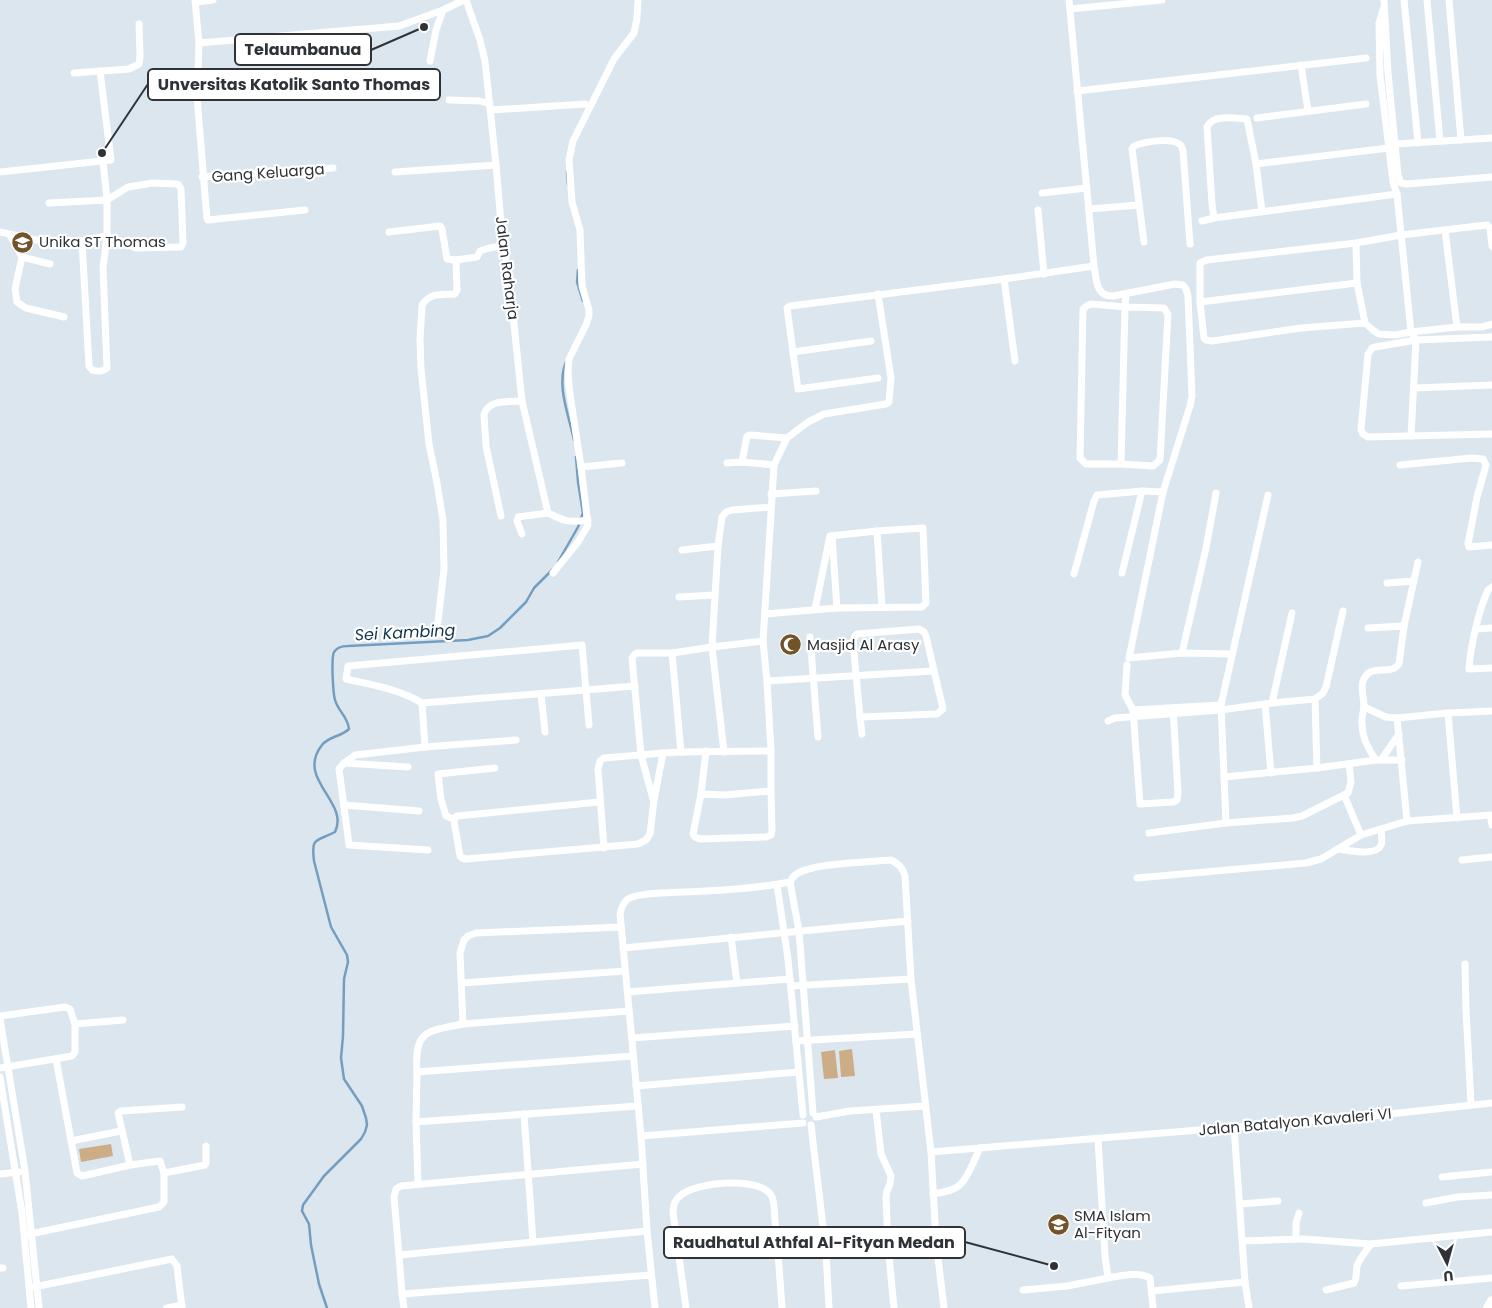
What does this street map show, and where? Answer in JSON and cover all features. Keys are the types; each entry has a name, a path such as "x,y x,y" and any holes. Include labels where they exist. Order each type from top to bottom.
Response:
{"main road":[{"path":"1488,1308 1492,1301"}],"street":[{"path":"213,0 196,1 199,42 197,97 206,217 208,220 305,210"},
{"path":"199,42 399,26 465,0"},
{"name":"Jalan Raharja","path":"465,0 480,40 485,61 503,246 509,276 522,401 548,512"},
{"path":"553,573 588,527 568,370 569,359 589,316 582,286 581,236 572,202 569,160 573,141 614,59 634,33 638,0"},
{"path":"1069,0 1094,266 1100,292 1108,296 1175,284 1183,285 1188,296 1192,396 1163,492 1129,658 1182,653 1232,654"},
{"path":"1070,9 1162,0"},
{"path":"1404,0 1418,143"},
{"path":"1427,0 1440,141"},
{"path":"1449,0 1461,140"},
{"path":"1384,4 1384,74 1392,146 1393,182 1397,194 1412,332 1416,340 1411,436"},
{"path":"430,61 442,10"},
{"path":"74,73 129,68 139,64 139,24"},
{"path":"1077,91 1366,58"},
{"path":"1301,66 1308,111"},
{"path":"0,172 39,166 109,161 111,158 100,71"},
{"path":"197,97 383,85"},
{"path":"449,100 480,101 490,107 585,104"},
{"path":"1257,118 1366,104"},
{"path":"1214,218 1207,128 1209,122 1215,119 1247,118 1256,164 1262,212"},
{"path":"1256,164 1418,143 1492,138"},
{"path":"1144,242 1132,149 1134,146 1142,143 1161,141 1178,143 1183,151 1190,244"},
{"path":"1392,146 1398,175 1401,182 1407,184 1492,177"},
{"path":"82,241 89,366 97,372 104,371 107,368 103,268 107,236 107,200 103,162"},
{"path":"395,172 496,165"},
{"name":"Gang Keluarga","path":"202,177 333,168"},
{"path":"0,232 60,245 107,236 136,248 180,248 183,244 182,192 178,184 153,183 128,186 107,200 49,203"},
{"path":"1042,193 1087,188"},
{"path":"1202,221 1397,194"},
{"path":"1088,209 1138,205"},
{"path":"1038,210 1044,274"},
{"path":"1364,323 1301,328 1212,341 1206,340 1204,338 1200,302 1199,266 1202,261 1487,225 1490,228 1492,246"},
{"path":"389,232 440,226 448,260 478,257 480,251 491,247 503,246"},
{"path":"1445,230 1457,327"},
{"path":"10,235 22,257 15,289 17,302 26,308 64,316"},
{"path":"1356,243 1357,282 1364,323 1374,331 1380,334 1395,335 1457,327 1482,327 1492,324"},
{"path":"22,257 50,264"},
{"path":"438,622 444,569 443,520 425,410 420,340 424,302 431,296 455,294 457,290 456,260"},
{"path":"878,378 799,389 787,309 789,306 1094,266"},
{"path":"1004,279 1015,361"},
{"path":"1200,302 1357,282"},
{"path":"706,751 701,794 693,834 695,837 700,839 771,835 771,751 763,641 774,465 787,438 808,422 824,414 889,402 891,378 878,294"},
{"path":"1121,464 1126,294"},
{"path":"1092,304 1164,308 1168,314 1160,460 1154,466 1121,464 1086,464 1080,458 1083,309 1092,304"},
{"path":"1492,337 1416,340 1372,348 1368,354 1361,430 1368,437 1492,434"},
{"path":"793,352 870,341"},
{"path":"1414,388 1492,385"},
{"path":"501,516 486,446 484,414 485,409 489,405 522,401"},
{"path":"742,462 747,436 787,438"},
{"path":"1400,465 1471,458 1483,459 1486,465 1477,497 1468,544 1469,547 1492,545"},
{"path":"727,463 742,462 774,465"},
{"path":"581,467 622,463"},
{"path":"771,494 816,491"},
{"path":"1122,573 1142,492"},
{"path":"1074,574 1097,495 1163,492"},
{"path":"1182,653 1206,548 1216,493"},
{"path":"1226,823 1221,708 1268,495"},
{"path":"724,752 712,647 718,546 722,517 726,512 732,510 771,507"},
{"path":"522,534 517,521 518,517 548,512 569,522 586,521"},
{"path":"765,614 837,608 922,607 926,603 924,530 922,527 832,535 829,537 815,609"},
{"path":"877,531 882,607"},
{"path":"832,535 837,608"},
{"path":"682,550 718,546"},
{"path":"1379,760 1369,750 1364,740 1361,722 1364,707 1363,680 1371,672 1392,669 1398,666 1404,626 1418,562"},
{"path":"1387,583 1414,581"},
{"path":"1492,587 1485,596 1476,629 1469,668 1492,668"},
{"path":"679,597 715,595"},
{"path":"1108,721 1133,713 1221,708 1315,699 1323,693 1326,686 1343,611"},
{"path":"1271,773 1268,704 1292,612"},
{"path":"1368,628 1404,626"},
{"path":"1476,629 1492,628"},
{"path":"860,717 937,714 941,712 943,705 924,632 919,629 857,634 855,636 853,642 860,717 862,734"},
{"path":"810,637 818,737"},
{"path":"654,800 641,754 632,658 634,655 637,653 672,653 763,641"},
{"path":"589,725 586,690 582,645 348,666 346,679 383,687 422,703 541,694 586,690 635,686"},
{"path":"672,653 681,752"},
{"path":"1127,665 1126,695 1133,713 1139,803 1141,804 1173,802 1177,800 1173,710"},
{"path":"767,681 934,671"},
{"path":"541,694 545,732"},
{"path":"1315,699 1317,768"},
{"path":"422,703 425,747"},
{"path":"1364,707 1386,717 1397,718 1492,711"},
{"path":"1448,713 1457,818"},
{"path":"1397,718 1408,821"},
{"path":"1379,760 1398,734"},
{"path":"428,850 349,845 338,769 355,755 516,740"},
{"path":"604,848 599,802 598,766 601,759 681,752 771,751"},
{"path":"454,818 459,853 461,858 464,859 638,844 646,840 650,834 663,753"},
{"path":"1224,777 1379,760 1402,760"},
{"path":"344,763 408,767"},
{"path":"1149,833 1226,823 1297,818 1348,793 1350,788 1349,764"},
{"path":"495,768 438,774 441,799 446,816 454,818 462,815 599,802"},
{"path":"701,794 717,795 771,791"},
{"path":"1344,795 1362,835"},
{"path":"344,805 419,811"},
{"path":"1137,878 1306,863 1321,859 1362,835 1408,821 1492,816 1490,821 1492,825"},
{"path":"1338,849 1359,852 1376,850 1382,843 1381,829"},
{"path":"1462,860 1492,857"},
{"path":"655,1308 620,914 622,906 628,898 647,894 777,885 790,882 795,875 801,872 818,868 891,860 903,868 905,876 911,979 931,1152 936,1241 944,1308"},
{"path":"790,882 799,931 804,985 815,1122 811,1125"},
{"path":"777,885 795,1026 803,1119 807,1125 811,1125"},
{"path":"623,948 908,922"},
{"path":"463,1024 460,960 462,945 468,936 476,933 622,927"},
{"path":"731,937 737,984"},
{"path":"1465,964 1471,1105"},
{"path":"462,982 625,971"},
{"path":"628,992 737,984 790,982 804,985 911,979"},
{"path":"0,1068 8,1066 72,1056 75,1052 75,1024 70,1009 65,1007 0,1018 8,1066 25,1171 31,1308"},
{"path":"418,1184 416,1122 417,1051 421,1038 426,1033 463,1024 629,1011"},
{"path":"75,1024 124,1020"},
{"path":"632,1038 795,1026"},
{"path":"796,1041 917,1034"},
{"path":"417,1072 633,1056"},
{"path":"28,1235 162,1206 164,1202 164,1173 160,1161 80,1175 76,1171 56,1059"},
{"path":"636,1086 798,1072"},
{"path":"0,1077 37,1287 39,1308"},
{"name":"Jalan Batalyon Kavaleri VI","path":"931,1152 1492,1104"},
{"path":"416,1122 638,1106"},
{"path":"803,1119 807,1112 814,1115 925,1106"},
{"path":"130,1165 118,1113 121,1111 182,1107"},
{"path":"876,1110 881,1154 891,1176 886,1198 894,1308"},
{"path":"524,1114 532,1242"},
{"path":"641,1136 803,1119"},
{"path":"811,1125 826,1248 829,1308"},
{"path":"1234,1127 1245,1282 1249,1308"},
{"path":"71,1141 121,1132"},
{"path":"1098,1139 1108,1278"},
{"path":"164,1173 205,1165 206,1146"},
{"path":"933,1194 946,1192 960,1185 980,1148"},
{"path":"404,1308 394,1193 396,1189 401,1186 418,1184 643,1164"},
{"path":"0,1174 25,1171"},
{"path":"1442,1177 1492,1172"},
{"path":"686,1308 673,1213 676,1201 684,1192 709,1185 741,1183 759,1186 772,1197 782,1308"},
{"path":"1426,1203 1457,1197 1492,1195"},
{"path":"1240,1204 1278,1200"},
{"path":"1296,1238 1296,1223 1300,1212"},
{"path":"399,1255 647,1231"},
{"path":"1242,1241 1296,1238 1371,1244 1492,1232"},
{"path":"778,1248 826,1248 936,1241"},
{"path":"1326,1290 1354,1283 1357,1268 1371,1244"},
{"path":"29,1288 172,1259 177,1266 182,1307 167,1308"},
{"path":"402,1294 651,1275"},
{"path":"1023,1290 1067,1286 1108,1278 1148,1276 1150,1278 1153,1308"},
{"path":"1401,1286 1492,1278"},
{"path":"1152,1291 1245,1282"}],"shaded area":[{"path":"852,1049 855,1076 841,1077 839,1051"},
{"path":"835,1050 838,1078 824,1079 821,1052"},
{"path":"111,1144 113,1156 81,1162 79,1149"}],"waterway":[{"name":"Sei Kambing","path":"567,172 568,184"},
{"name":"Sei Kambing","path":"578,270 577,282 583,301"},
{"name":"Sei Kambing","path":"566,362 562,381 574,440"},
{"name":"Sei Kambing","path":"558,562 578,527 583,513 576,457"},
{"name":"Sei Kambing","path":"327,1308 319,1284 309,1224 302,1211 303,1205 324,1176 361,1139 367,1125 362,1106 344,1079 341,1058 344,979 348,962 347,955 331,927 313,853 314,843 335,832 338,821 336,811 318,780 315,769 315,757 325,742 349,729 347,721 335,700 334,652 344,646 468,640 488,636 500,628 526,602 534,588 553,569"}],"place":[{"name":"Telaumbanua","path":"424,27"},
{"name":"Unversitas Katolik Santo Thomas","path":"102,153"},
{"name":"Unika ST Thomas","path":"23,242"},
{"name":"Masjid Al Arasy","path":"791,645"},
{"name":"SMA Islam Al-Fityan","path":"1058,1225"},
{"name":"Raudhatul Athfal Al-Fityan Medan","path":"1054,1266"}]}
